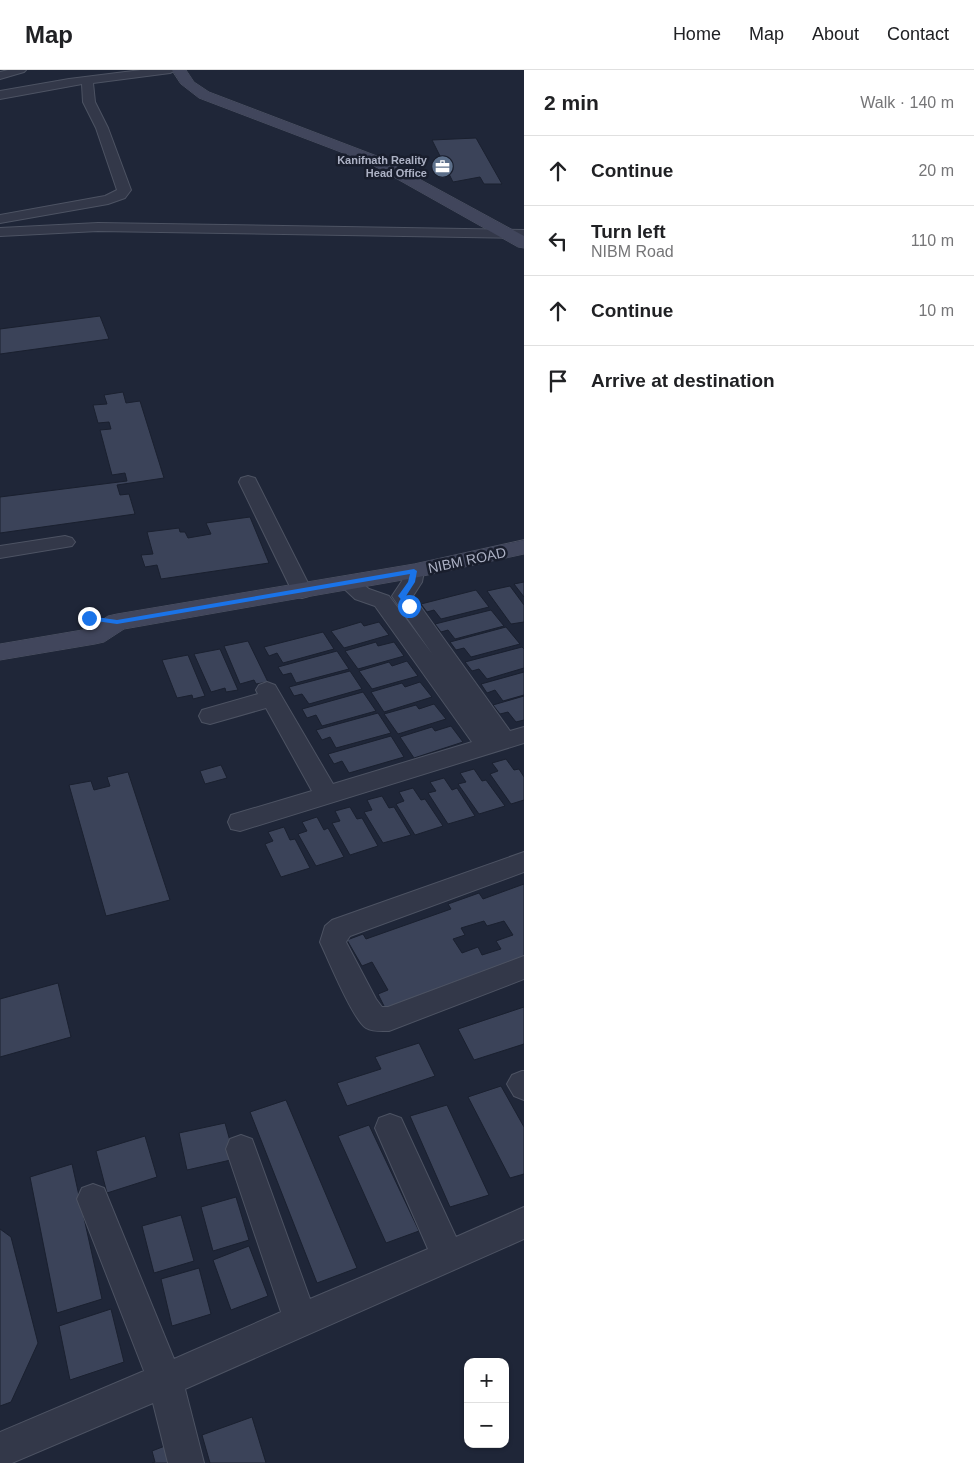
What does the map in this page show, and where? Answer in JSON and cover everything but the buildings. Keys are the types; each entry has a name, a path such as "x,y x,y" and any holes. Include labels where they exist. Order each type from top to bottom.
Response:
{"street":[{"path":"0,76 20,70"},
{"path":"0,95 86,80 170,70"},
{"path":"179,70 182,77 204,95 334,146 378,157"},
{"path":"193,70 200,81 210,90 348,140 521,237"},
{"path":"0,219 108,200 120,196 124,190 102,128 89,102 86,80"},
{"path":"0,232 107,227 521,237"},
{"path":"0,238 149,234 521,237"},
{"path":"248,482 302,591"},
{"path":"0,552 65,542"},
{"name":"NIBM ROAD","path":"0,652 95,636 117,622 414,571 524,548"},
{"path":"414,571 412,582 402,596 437,661"},
{"path":"240,822 506,741 382,601 362,594 348,583"},
{"path":"0,633 89,618 117,622"},
{"path":"210,716 270,694 327,795"},
{"path":"524,862 341,928 334,934 333,942 366,1008 375,1019 389,1018 524,967"},
{"path":"390,1128 448,1256"},
{"path":"241,1148 301,1320"},
{"path":"93,1199 165,1380 186,1463"},
{"path":"0,1450 524,1223"}],"place":[{"name":"Kanifnath Reality Head Office","path":"443,166"}],"route":[{"path":"89,618 117,622 414,571 412,582 402,596 409,606"}]}
